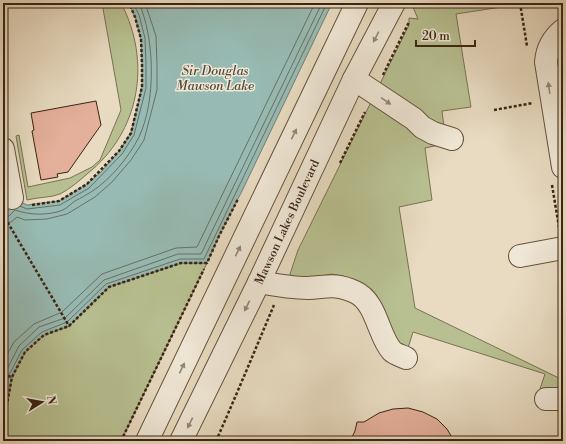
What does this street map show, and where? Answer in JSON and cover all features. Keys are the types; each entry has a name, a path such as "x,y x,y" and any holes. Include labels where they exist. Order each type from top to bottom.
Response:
{"street":[{"path":"147,441 357,3"},
{"name":"Mawson Lakes Boulevard","path":"181,441 259,282 354,79 394,3"},
{"path":"563,30 552,40 547,52 546,62 551,101 563,167"},
{"path":"354,79 414,119 422,127 452,139"},
{"path":"3,150 7,206"},
{"path":"520,256 563,248"},
{"path":"259,282 282,286 309,288 332,285 357,293 373,310 385,339 393,352 406,358"}],"path":[{"path":"69,326 7,206 59,201 87,184 102,171 119,151 131,133 142,87 142,64 141,39 135,17 129,3"},
{"path":"516,3 520,5"},
{"path":"340,164 374,92 409,25 409,18"},
{"path":"494,110 551,101"},
{"path":"121,441 219,236 240,196"},
{"path":"3,426 12,377 25,352 44,335 69,326 109,287 181,263 207,263"},
{"path":"216,441 246,375 251,357 282,286"},
{"path":"3,375 12,377"},
{"path":"3,434 4,441"}],"green space":[{"path":"102,3 121,3 131,26 136,49 138,72 136,95 129,117 119,138 105,157 78,182 60,194 27,200 16,136 19,135 28,187 70,178 92,167 100,160 121,110"},
{"path":"415,3 507,3 508,6 456,14 471,107 442,111 444,127 439,145 425,148 432,200 399,207 415,308 563,380 563,393 540,389 545,374 413,332 408,348 404,347 398,342 356,281 343,276 331,274 309,279 294,279 290,274 298,250 409,25 409,18 418,19 413,7"},
{"path":"181,263 207,263 121,441 4,441 3,426 12,377 25,352 44,335 69,326 109,287"}],"water":[{"name":"Sir Douglas Mawson Lake","path":"129,3 332,3 207,263 181,263 109,287 69,326 44,335 25,352 12,377 3,426 3,211 12,198 27,205 59,201 87,184 102,171 119,151 131,133 142,87 142,64 141,39 135,17"}],"building":[{"path":"96,101 101,125 68,172 57,174 58,177 41,180 32,131 34,130 31,113"},
{"path":"408,408 423,412 437,419 447,429 454,441 350,441 355,431 357,422 364,422 379,413 393,409"}]}
